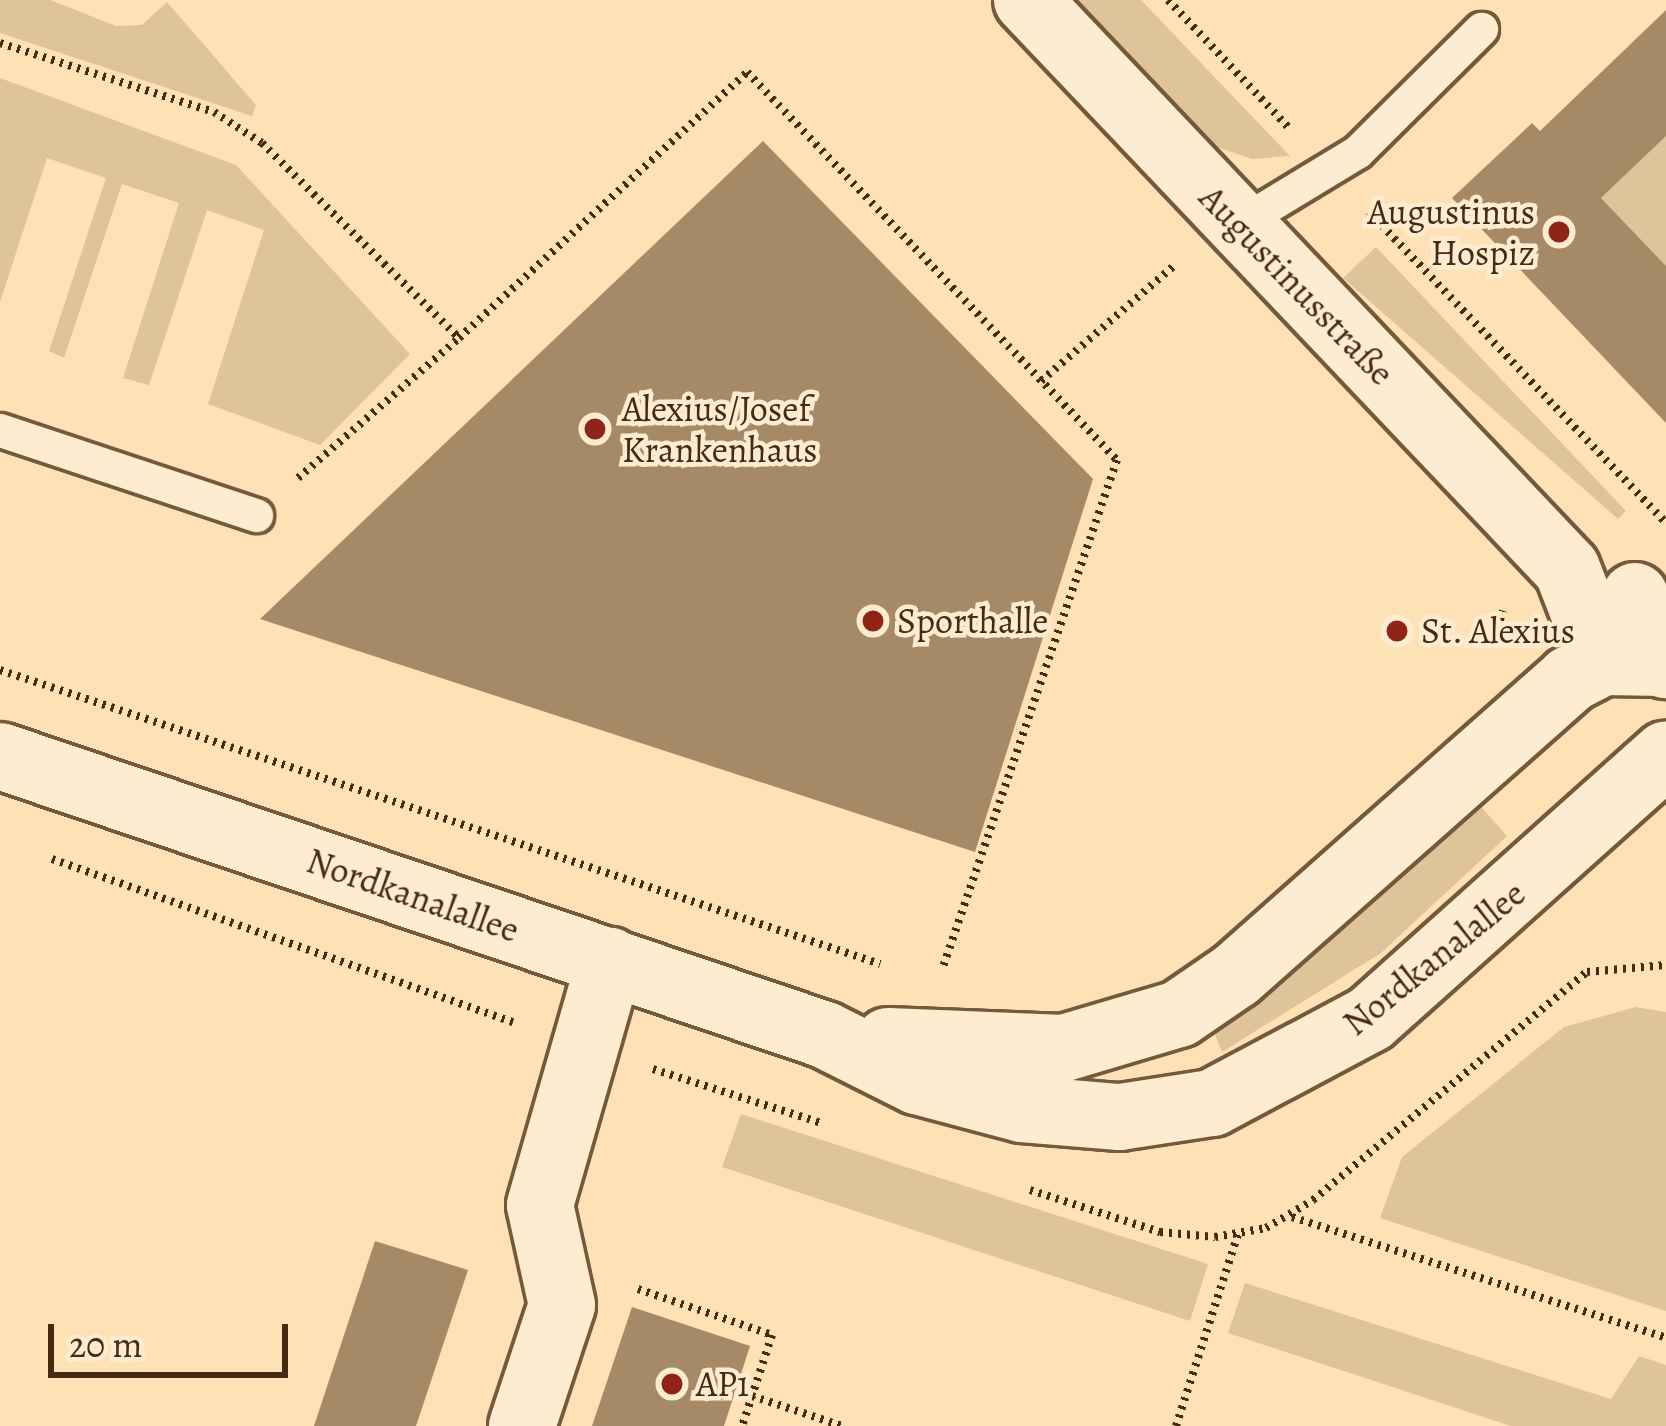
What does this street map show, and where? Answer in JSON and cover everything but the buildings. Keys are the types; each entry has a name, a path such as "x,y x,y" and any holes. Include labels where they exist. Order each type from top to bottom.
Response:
{"main road":[{"name":"Augustinusstraße","path":"1027,0 1567,569 1650,663"},
{"name":"Augustinusstraße","path":"1567,569 1651,603"},
{"path":"1651,603 1650,663 1666,754"},
{"name":"Nordkanalallee","path":"825,1035 1064,1048 1179,1014 1236,975 1535,706 1650,663"},
{"name":"Nordkanalallee","path":"0,756 825,1035 917,1081 1022,1108 1120,1117 1211,1103 1370,1019 1666,754"},
{"path":"522,1426 562,1305 540,1205 610,962"}],"lane":[{"path":"1238,224 1330,171 1481,29"},
{"path":"0,430 256,514"}],"path":[{"path":"1168,0 1666,523"},
{"path":"0,43 214,112 246,132 459,338"},
{"path":"256,514 459,338 747,72 1117,460 938,983 951,986"},
{"path":"1041,381 1160,274 1238,224"},
{"path":"0,670 893,968"},
{"path":"1666,964 1587,972 1291,1217 1666,1339"},
{"path":"1176,1426 1238,1234"},
{"path":"632,1270 638,1291 772,1335 742,1426"},
{"path":"752,1396 842,1426"}],"shaded area":[{"path":"0,0 50,0 116,26 142,25 167,2 256,105 252,116 0,33"},
{"path":"1078,0 1141,0 1290,156 1252,159 1217,147"},
{"path":"0,78 236,165 410,354 320,445 208,404 264,230 207,210 149,385 123,378 179,203 122,184 64,358 49,351 106,178 47,158 0,302"},
{"path":"1666,136 1666,266 1601,198"},
{"path":"1376,247 1626,511 1618,519 1343,278"},
{"path":"1476,801 1507,836 1381,953 1222,1052 1214,1032"},
{"path":"1636,1007 1666,1012 1666,1311 1380,1218 1402,1157 1564,1027"},
{"path":"741,1114 1208,1264 1190,1321 722,1167"},
{"path":"1245,1283 1611,1399 1639,1356 1666,1365 1666,1426 1511,1426 1228,1333"}],"place":[{"name":"Augustinus Hospiz","path":"1559,232"},
{"name":"Alexius/Josef Krankenhaus","path":"595,429"},
{"name":"Sporthalle","path":"873,621"},
{"name":"St. Alexius","path":"1397,631"},
{"name":"AP1","path":"672,1384"}]}
